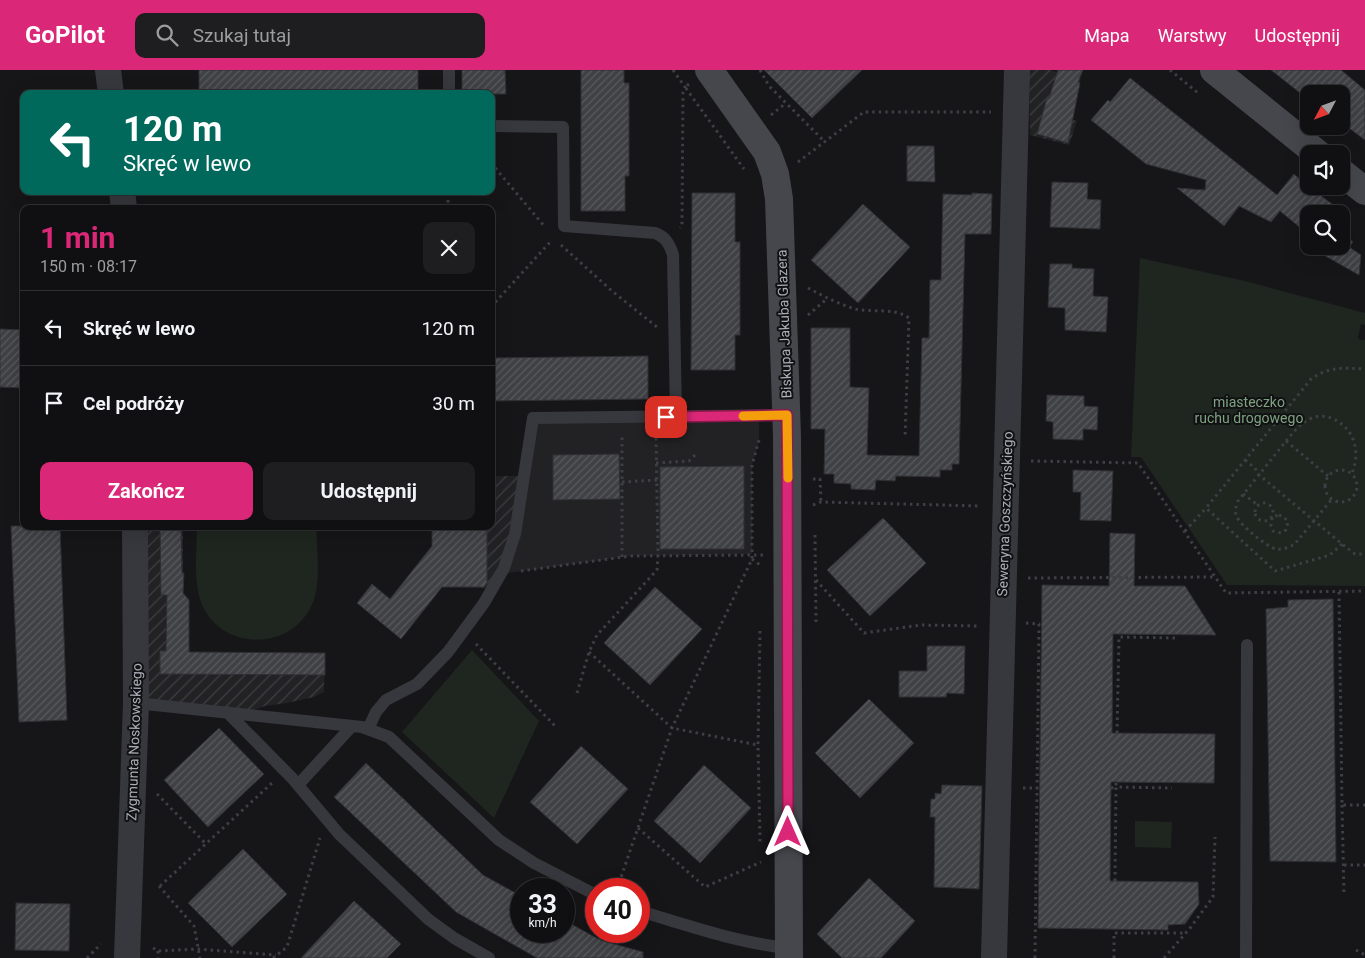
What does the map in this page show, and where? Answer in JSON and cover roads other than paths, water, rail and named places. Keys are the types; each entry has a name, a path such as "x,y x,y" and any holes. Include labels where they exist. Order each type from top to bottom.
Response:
{"street":[{"path":"108,70 110,90"},
{"name":"Seweryna Goszczyńskiego","path":"994,958 1017,70"},
{"path":"1214,70 1307,145"},
{"name":"Biskupa Jakuba Glazera","path":"700,76 766,152 775,174 779,199 787,415 788,953"},
{"path":"1350,179 1365,191"},
{"name":"Zygmunta Noskowskiego","path":"127,958 136,703 135,530"}],"lane":[{"path":"449,70 449,90"},
{"path":"495,126 563,127 564,226 655,233 667,241 674,256 676,416"},
{"path":"368,729 376,712 386,700 417,684 448,652 484,603 500,574 515,534 533,418 787,415"},
{"path":"1246,958 1247,645"},
{"path":"136,703 352,726 368,729 389,737 499,840 534,863 585,889"},
{"path":"227,712 298,785 339,834 428,919 454,938 490,958"},
{"path":"298,785 352,726"},
{"path":"650,914 788,953"}],"park label":[{"name":"miasteczko ruchu drogowego","path":"1249,410"}]}
